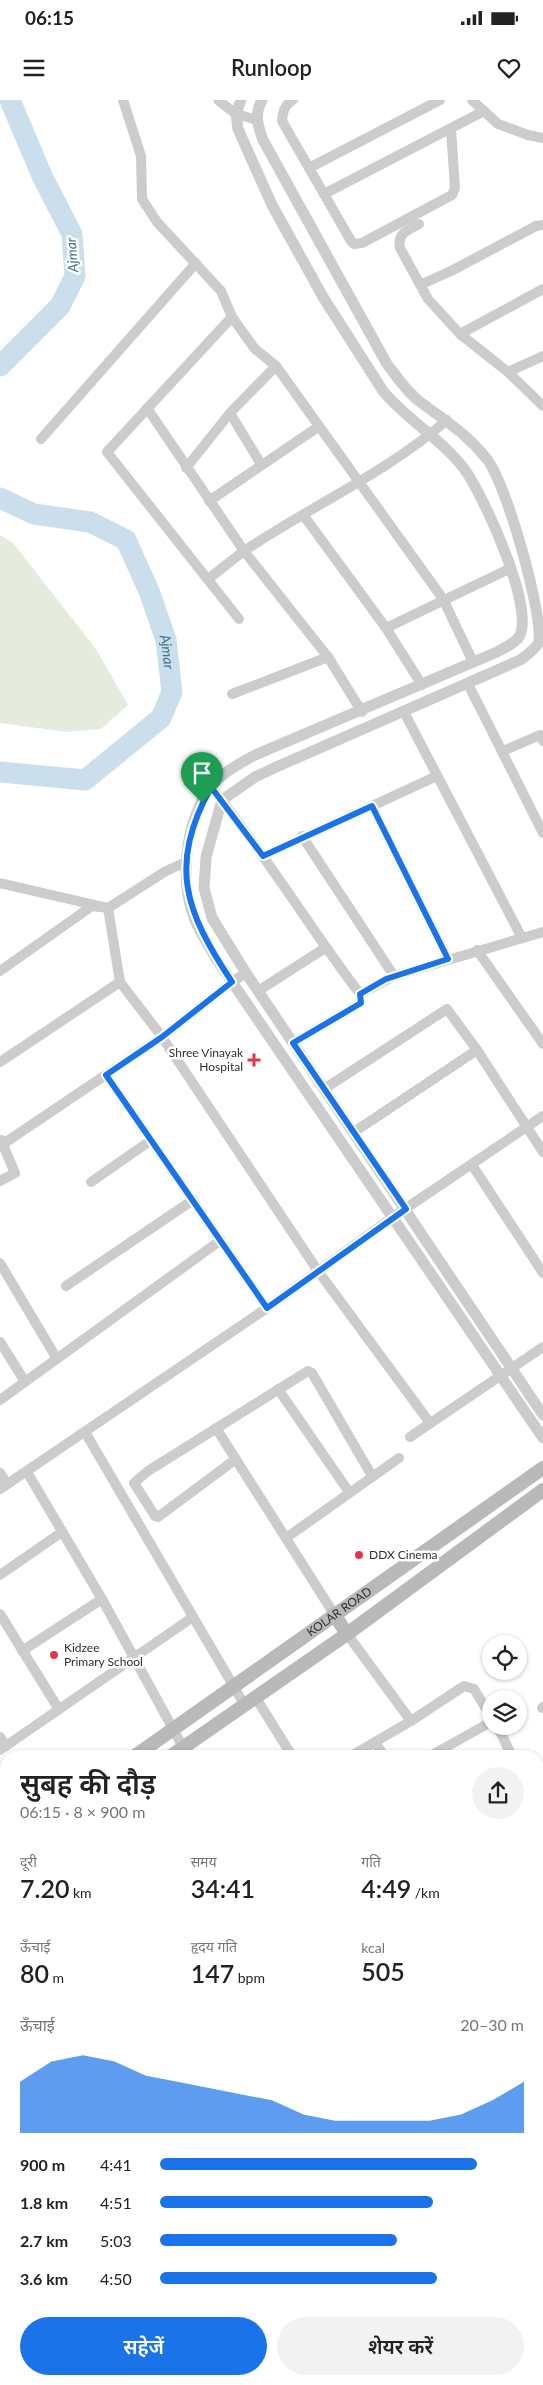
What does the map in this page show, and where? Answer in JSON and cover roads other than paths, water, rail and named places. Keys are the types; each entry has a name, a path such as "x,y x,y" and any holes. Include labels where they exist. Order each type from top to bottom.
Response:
{"main road":[{"name":"KOLAR ROAD","path":"143,1750 543,1468"},
{"name":"KOLAR ROAD","path":"181,1750 348,1634 543,1490"},
{"path":"334,1614 348,1634"}],"street":[{"path":"123,100 142,156 142,199 157,222 222,291 232,317 255,349 276,366 357,482 443,599 473,662"},
{"path":"218,100 236,114 257,120"},
{"path":"241,100 236,114 238,130 272,205 323,297 383,391 394,404 441,443 464,469 480,494 511,568 522,610 522,624 519,637 511,644 362,712 253,756 211,787 202,803 189,837 186,880 195,920 232,982 543,1438"},
{"path":"262,100 258,108 257,120 264,140 387,364 411,394 457,427 487,459 504,489 528,564 540,624 539,641 530,653 520,660 274,768 222,800 206,857 204,888 212,918 246,973 543,1415"},
{"path":"293,100 288,103 283,111 282,121 354,244 362,243 452,195 455,188 451,129"},
{"path":"309,168 440,100"},
{"path":"472,100 498,124 528,135 543,138"},
{"path":"324,194 484,111"},
{"path":"419,224 402,233 399,241 400,248 428,299 460,334 508,372 543,406"},
{"path":"420,284 453,270 536,226 543,225"},
{"path":"41,439 196,263"},
{"path":"460,334 543,289"},
{"path":"232,317 107,452 239,619"},
{"path":"508,372 543,356"},
{"path":"186,468 230,413 276,366"},
{"path":"147,408 244,551 328,658 362,712"},
{"path":"230,413 261,464"},
{"path":"208,579 244,551 304,516 430,435 447,420"},
{"path":"209,501 318,427"},
{"path":"304,516 386,628 422,685"},
{"path":"386,628 511,568"},
{"path":"232,694 328,658"},
{"path":"468,684 543,833"},
{"path":"404,712 522,938"},
{"path":"503,751 540,735 543,741"},
{"path":"263,856 302,836 438,776"},
{"path":"211,787 263,856 325,948 360,994 361,1003 293,1043"},
{"path":"372,806 448,959"},
{"path":"302,836 394,976"},
{"path":"0,971 92,906 108,908 166,871 186,862"},
{"path":"0,883 108,908"},
{"path":"108,908 120,982 162,1037 318,1271 430,1423"},
{"path":"360,994 394,976 543,932"},
{"path":"258,991 325,948"},
{"path":"477,950 542,1039"},
{"path":"0,1181 16,1173 1,1142 162,1037 246,973"},
{"path":"0,1062 120,982"},
{"path":"324,1089 447,1008 477,1050 543,1152"},
{"path":"354,1132 477,1050"},
{"path":"106,1075 267,1308"},
{"path":"0,1473 3,1486 27,1472 267,1308 393,1217 543,1116"},
{"path":"91,1182 150,1141"},
{"path":"472,1165 543,1273"},
{"path":"66,1286 193,1200"},
{"path":"0,1400 24,1380 221,1240"},
{"path":"0,1263 56,1359"},
{"path":"0,1342 24,1380"},
{"path":"410,1437 500,1374 543,1347"},
{"path":"236,1459 158,1516 155,1516 133,1481 308,1371 312,1373 372,1476"},
{"path":"278,1389 349,1492"},
{"path":"216,1428 334,1614"},
{"path":"85,1432 233,1686 250,1701 287,1750"},
{"path":"286,1538 399,1458"},
{"path":"27,1472 102,1599 184,1748"},
{"path":"0,1575 62,1532"},
{"path":"22,1652 102,1599"},
{"path":"0,1614 58,1708"},
{"path":"2,1744 193,1617"},
{"path":"348,1634 411,1721"},
{"path":"361,1750 411,1721 464,1686 474,1689 482,1702"},
{"path":"441,1750 482,1727"},
{"path":"501,1735 509,1750"},
{"path":"375,1742 380,1750"}],"waterway":[{"name":"Ajmar","path":"0,366 60,306 75,276 72,234 42,176 10,100"},
{"name":"Ajmar","path":"0,498 34,514 90,522 126,540 149,591 166,640 172,692 161,718 85,780 0,772"}],"place":[{"name":"Shree Vinayak Hospital","path":"254,1060"},
{"name":"DDX Cinema","path":"359,1555"},
{"name":"Kidzee Primary School","path":"54,1655"}]}
